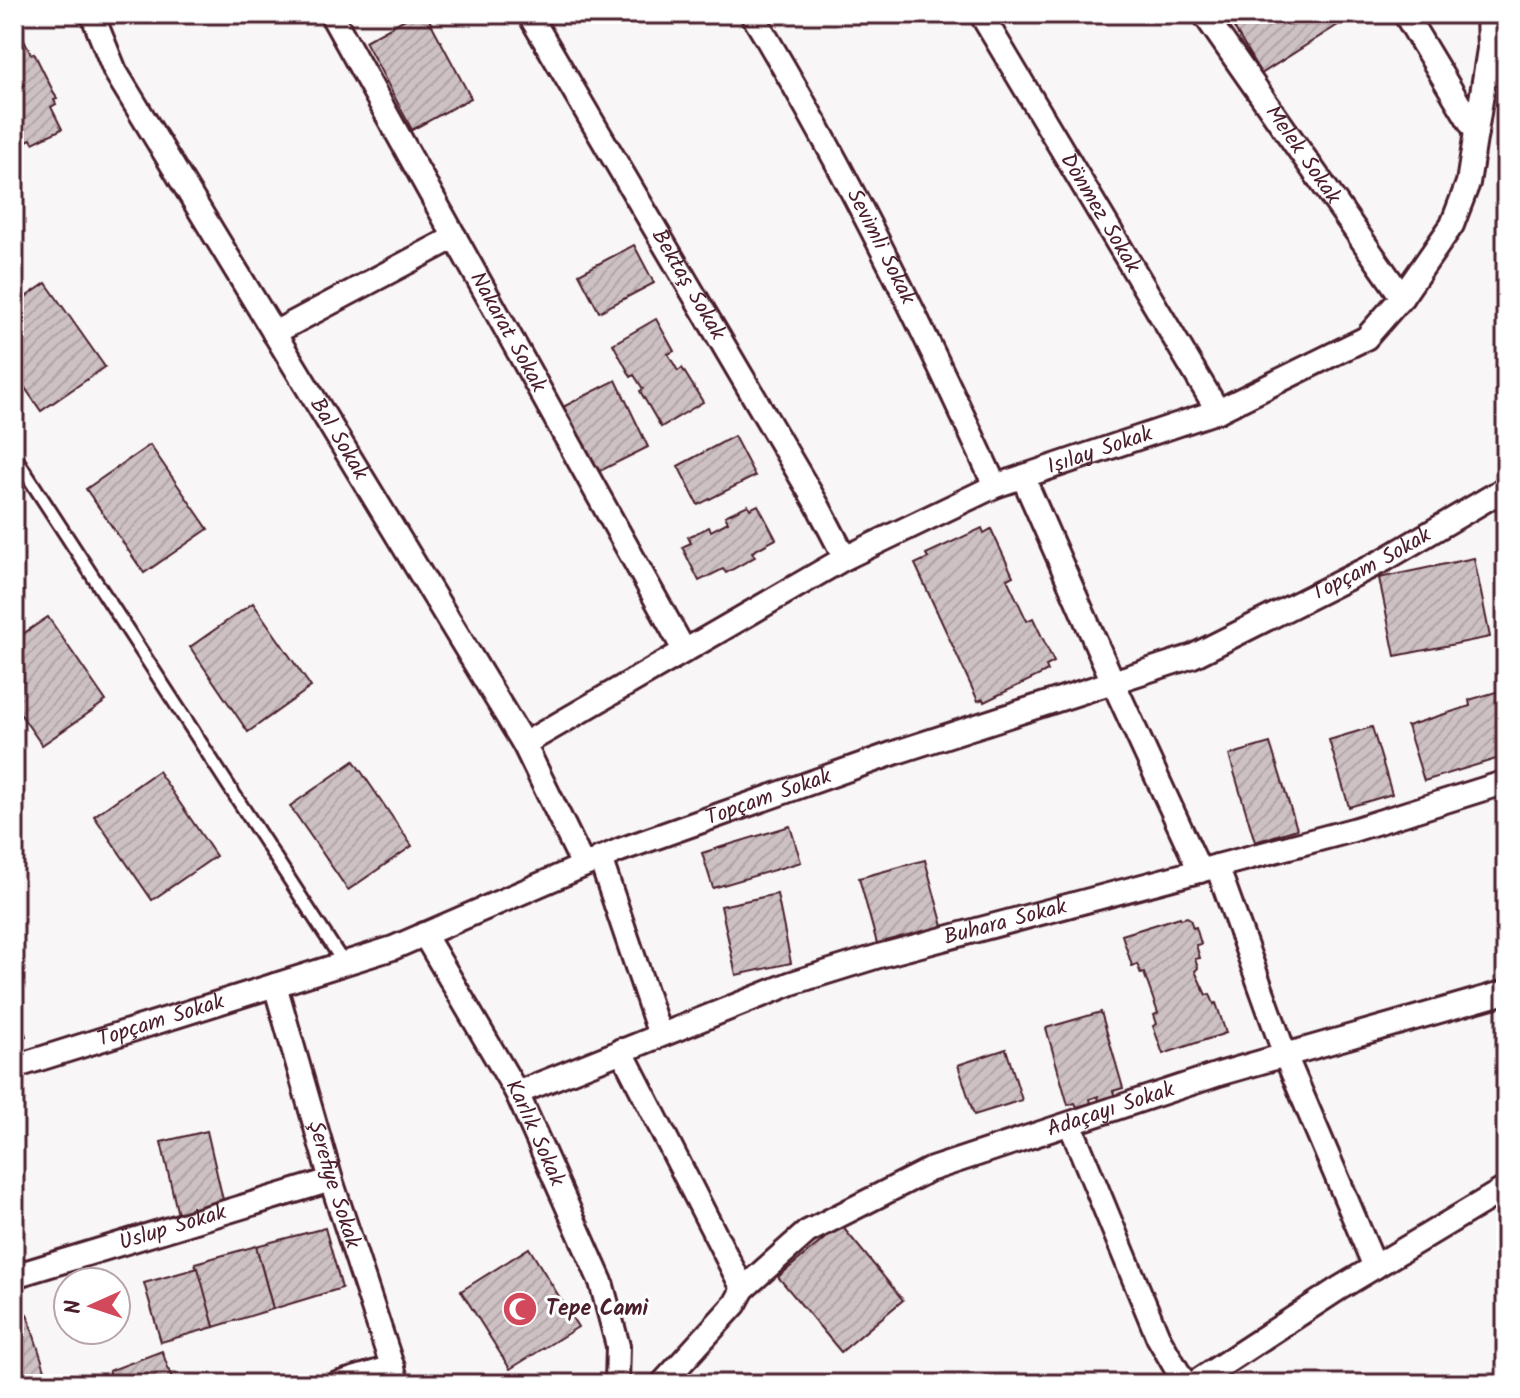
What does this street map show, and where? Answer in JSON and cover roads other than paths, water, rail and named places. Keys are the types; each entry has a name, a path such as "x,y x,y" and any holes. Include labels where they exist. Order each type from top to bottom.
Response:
{"street":[{"name":"Bal Sokak","path":"92,14 115,71 524,744 592,862 660,1035"},
{"name":"Nakarat Sokak","path":"331,14 684,650"},
{"name":"Bektaş Sokak","path":"529,14 818,506 845,558"},
{"name":"Sevimli Sokak","path":"752,14 799,91 949,385 995,486"},
{"name":"Dönmez Sokak","path":"981,14 1218,411"},
{"name":"Melek Sokak","path":"1204,14 1402,297"},
{"path":"1405,14 1476,132"},
{"name":"Işılay Sokak","path":"524,744 845,558 995,486 1218,411 1366,338 1402,297 1452,225 1468,183 1489,49 1488,14"},
{"path":"274,333 455,237"},
{"path":"1023,477 1113,682 1208,869 1375,1267"},
{"name":"Topçam Sokak","path":"14,1067 393,948 592,862 900,751 1193,656 1384,560 1506,488"},
{"name":"Buhara Sokak","path":"517,1093 792,983 865,960 1353,830 1506,782"},
{"name":"Karlık Sokak","path":"424,934 517,1093 601,1282 618,1346 617,1384"},
{"name":"Şerefiye Sokak","path":"275,985 331,1180 395,1376"},
{"name":"Adaçayı Sokak","path":"662,1384 735,1304 743,1289 807,1232 929,1170 1219,1074 1506,992"},
{"path":"621,1050 743,1289"},
{"path":"1070,1124 1158,1337 1185,1384"},
{"name":"Üslup Sokak","path":"14,1276 331,1180"},
{"path":"1193,1384 1375,1267 1506,1188"},
{"path":"337,1384 395,1376"}],"lane":[{"path":"14,455 343,962"}],"place":[{"name":"Tepe Cami","path":"520,1309"}]}
